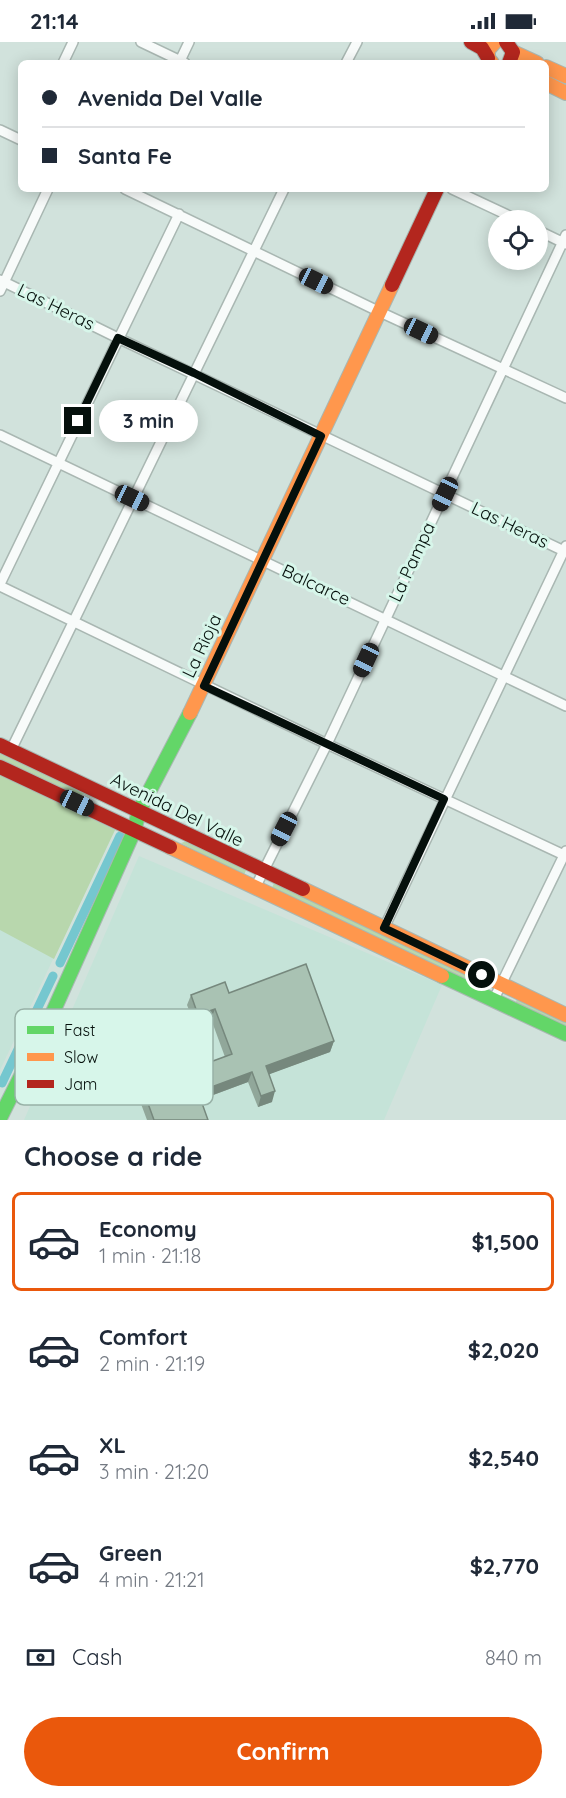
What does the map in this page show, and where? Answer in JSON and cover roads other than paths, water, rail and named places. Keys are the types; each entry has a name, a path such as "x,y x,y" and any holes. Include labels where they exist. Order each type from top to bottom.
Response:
{"main road":[{"path":"471,42 482,48 489,60"},
{"path":"490,60 488,50 504,47 531,60"},
{"path":"549,68 566,76"},
{"path":"549,84 566,93"},
{"name":"La Rioja","path":"53,1009 134,831 139,811 204,686 436,192"},
{"name":"Avenida Del Valle","path":"5,748 566,1015"},
{"name":"Avenida Del Valle","path":"0,767 566,1034"},
{"name":"La Rioja","path":"0,1118 15,1091"}],"street":[{"path":"64,60 73,42"},
{"path":"141,42 178,60"},
{"path":"183,60 189,42"},
{"path":"348,60 357,42"},
{"path":"0,129 18,138"},
{"path":"1,284 47,192"},
{"path":"131,192 380,312 566,398"},
{"path":"5,748 73,621 282,192"},
{"path":"458,192 497,210"},
{"path":"179,214 57,462 0,585 204,686 565,854 494,999"},
{"path":"548,234 565,240"},
{"name":"La Pampa","path":"255,888 327,744 565,240"},
{"name":"Las Heras","path":"1,284 194,373 321,436 565,550"},
{"name":"Balcarce","path":"0,435 566,705"},
{"path":"384,928 503,675 565,550"}],"waterway":[{"path":"60,963 120,836"},
{"path":"37,1009 53,976"},
{"path":"2,1083 15,1056"}]}
